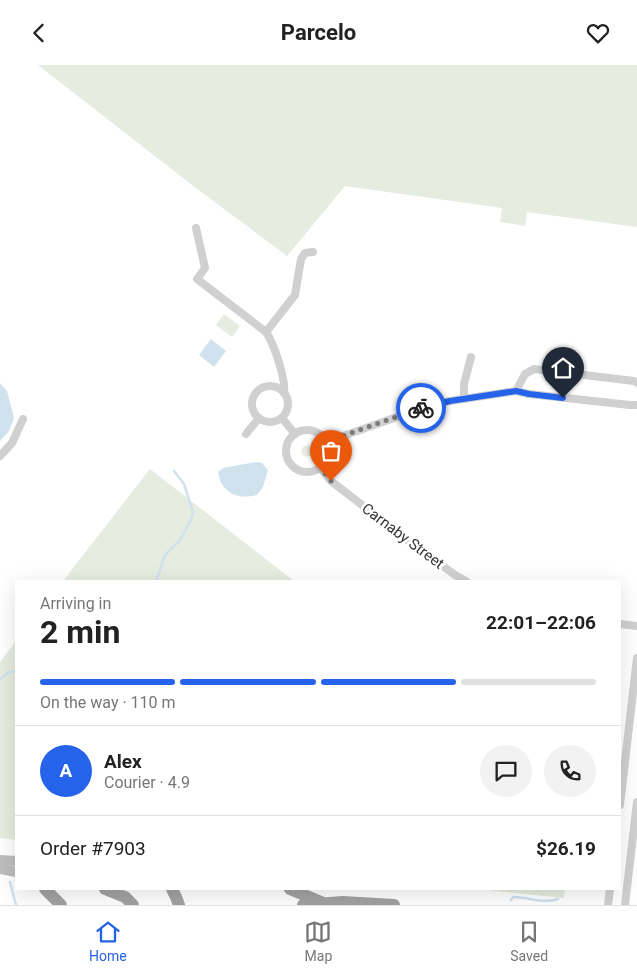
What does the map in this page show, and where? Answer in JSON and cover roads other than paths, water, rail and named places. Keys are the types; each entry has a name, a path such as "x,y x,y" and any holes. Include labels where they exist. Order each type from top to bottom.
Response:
{"highway":[{"path":"46,890 61,905"},
{"path":"107,890 124,897 133,905"},
{"path":"172,890 179,905"},
{"path":"292,890 323,903"},
{"path":"302,905 351,902 394,905"}],"main road":[{"path":"0,860 15,861"},
{"path":"0,869 15,872"}],"street":[{"path":"196,227 206,268 197,279 266,332 271,339 288,403 282,418 270,422 259,418 252,404 253,398 260,389 270,386 284,393"},
{"path":"266,332 295,295 301,259 305,253 313,252"},
{"path":"464,399 464,384 470,357"},
{"path":"516,391 525,374 534,369 634,381 637,383"},
{"path":"270,386 281,372"},
{"path":"326,442 428,406 516,391 637,405"},
{"path":"246,434 259,418"},
{"path":"282,418 295,433"},
{"path":"0,455 12,443 24,419"},
{"path":"309,430 316,432 326,442 328,456 321,468 314,471 308,473 301,472 295,469 286,458 287,444 295,433 309,430"},
{"name":"Carnaby Street","path":"321,468 331,481 394,530 464,580"},
{"path":"621,623 637,625"},
{"path":"621,796 637,658"},
{"path":"626,905 637,804"},
{"path":"608,905 610,890"}],"water":[{"path":"211,339 226,351 214,367 199,355"},
{"path":"0,383 7,391 14,418 9,431 0,441"},
{"path":"256,462 262,463 268,470 263,487 257,495 237,495 227,490 218,472 223,468"}],"waterway":[{"path":"156,580 165,555 180,540 191,520 193,512 184,484 174,471"},
{"path":"0,679 9,672 15,671"},
{"path":"10,882 16,905"},
{"path":"511,900 513,897 542,901 558,899"}]}
